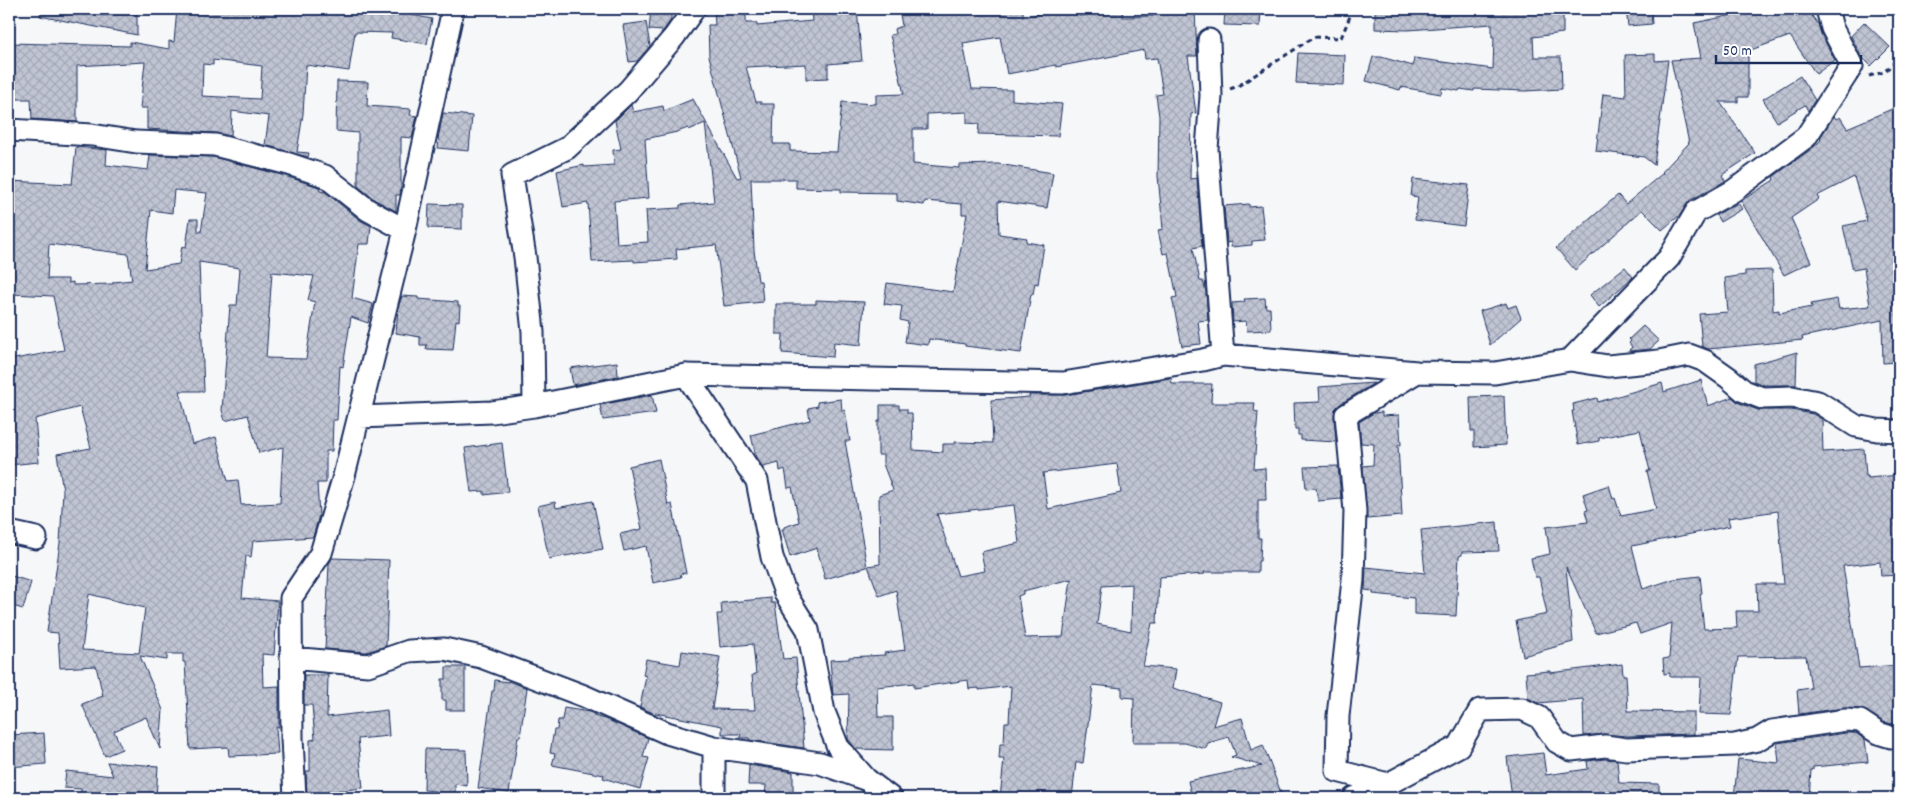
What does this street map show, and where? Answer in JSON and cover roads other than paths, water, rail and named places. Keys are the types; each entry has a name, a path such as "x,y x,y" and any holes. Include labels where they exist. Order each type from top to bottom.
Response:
{"street":[{"path":"295,798 291,598 321,553 359,417 405,230 453,9"},
{"path":"534,406 533,332 525,257 512,175 567,148 628,91 674,37 694,9"},
{"path":"1570,360 1669,258 1696,212 1733,191 1806,137 1852,66 1832,28 1827,9"},
{"path":"1209,40 1211,96 1207,149 1223,355"},
{"path":"9,130 92,136 136,142 215,145 289,164 325,176 368,210 405,230"},
{"path":"359,417 492,412 534,406 686,375 1063,384 1204,360 1223,355 1417,372 1495,373 1570,360 1608,366 1659,362 1689,355 1705,361 1744,391 1762,398 1792,397 1818,402 1856,426 1878,430 1899,430"},
{"path":"1388,784 1337,771 1338,716 1353,580 1355,510 1346,415 1417,372"},
{"path":"686,375 757,481 772,557 786,595 808,630 824,712 838,747 866,779 891,798"},
{"path":"9,532 36,538"},
{"path":"291,658 368,665 409,651 444,649 481,657 584,696 667,733 714,747 820,763 866,779"},
{"path":"1354,798 1388,784 1459,746 1480,710 1522,709 1539,717 1557,742 1571,750 1605,746 1626,749 1735,745 1757,740 1772,731 1846,720 1860,720 1878,733 1899,737"},
{"path":"714,747 714,798"}]}
